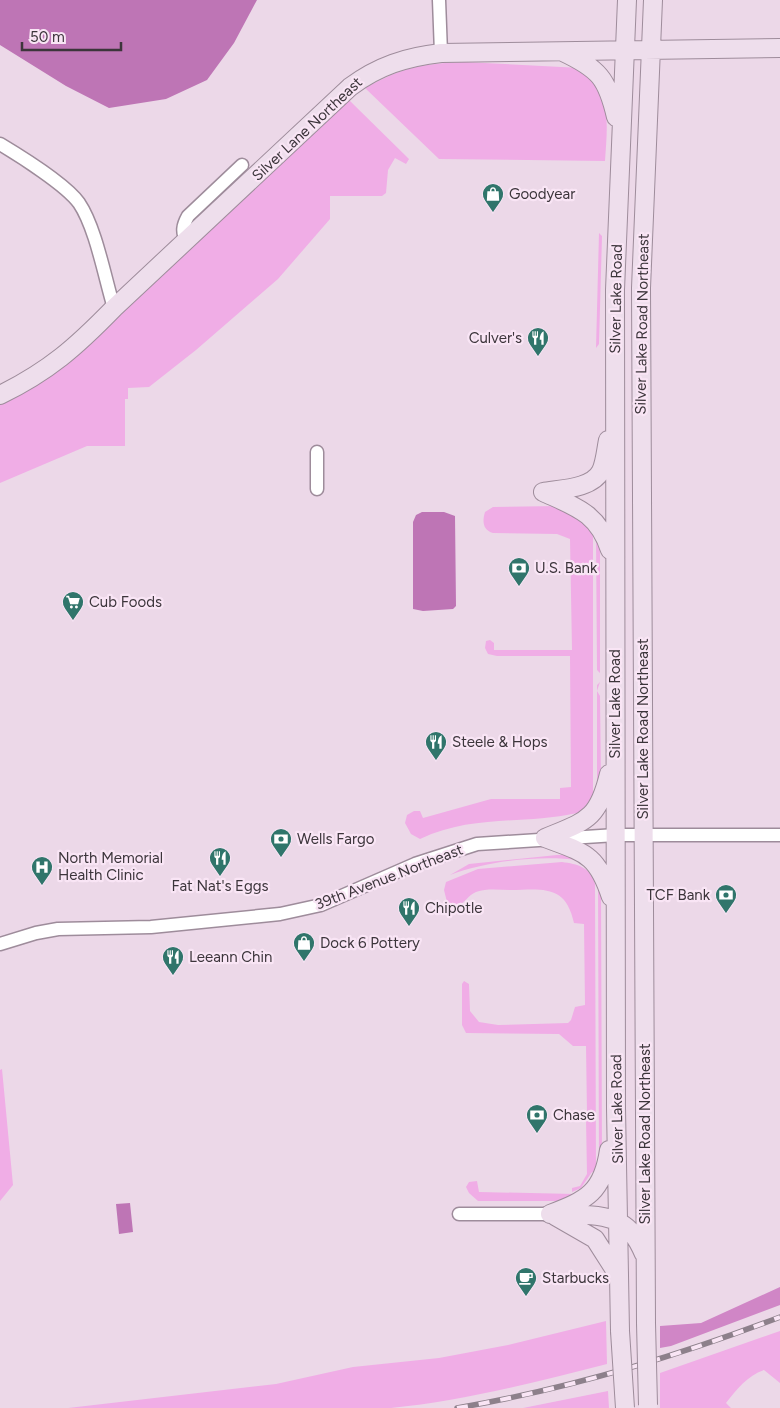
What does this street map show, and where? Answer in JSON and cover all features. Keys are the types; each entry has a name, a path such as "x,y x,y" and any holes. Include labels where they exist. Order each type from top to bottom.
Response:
{"main road":[{"name":"Silver Lake Road","path":"625,1408 620,1331 616,1108 614,564 615,290 628,0"},
{"name":"Silver Lake Road Northeast","path":"648,1407 641,288 653,0"},
{"name":"Silver Lane Northeast","path":"0,395 53,365 77,346 114,308 350,86 381,67 414,56 441,53 780,48"},
{"path":"558,50 584,62 606,83 621,135"},
{"path":"614,564 604,531 596,522 576,508 543,492 587,484 600,472 615,409"},
{"path":"545,838 583,822 596,809 604,797 615,746"},
{"path":"545,838 582,852 594,861 604,875 616,911"},
{"path":"550,1214 579,1202 598,1186 606,1171 616,1108"},
{"path":"550,1214 598,1215 632,1232 646,1256"},
{"path":"550,1214 596,1240 619,1277"}],"street":[{"path":"440,0 441,53"},
{"path":"0,144 79,202 88,219 114,308"},
{"path":"187,241 184,236 183,224 188,216 242,165"},
{"path":"317,452 317,489"},
{"name":"39th Avenue Northeast","path":"0,944 36,932 58,929 151,927 280,914 321,905 392,873 457,849 477,844 616,834 780,835"},
{"path":"459,1214 550,1214"}],"shaded area":[{"path":"0,0 257,0 234,43 207,80 166,99 109,108 66,86 0,45"},
{"path":"464,62 581,68 599,86 603,97 607,123 605,161 439,159 365,88 391,75 413,68"},
{"path":"349,100 409,159 406,164 395,158 388,170 386,193 382,196 330,196 330,219 278,279 196,350 149,387 128,388 128,399 125,399 125,446 87,446 0,483 0,400 74,355 134,302"},
{"path":"599,233 602,236 599,344 596,348"},
{"path":"559,506 573,509 593,534 593,797 577,813 557,817 459,826 420,839 411,834 405,823 407,815 414,811 420,811 423,818 491,799 560,799 560,788 571,787 570,656 497,656 488,654 485,648 486,641 490,640 494,643 494,650 572,650 570,539 557,534 493,533 485,528 484,522 485,512 493,507"},
{"path":"422,512 444,512 455,516 456,606 453,609 423,611 413,609 413,522 416,515"},
{"path":"596,537 600,544 600,673 597,670"},
{"path":"597,691 600,696 601,782 597,792"},
{"path":"567,855 578,860 547,858 513,860 480,866 450,875 469,864"},
{"path":"562,862 583,867 593,878 595,884 596,1172 592,1172 581,1188 572,1192 572,1188 580,1186 587,1174 586,1119 577,1119 575,1117 577,1114 587,1114 586,1046 573,1046 559,1034 466,1033 462,1025 462,984 464,981 469,984 470,1011 479,1022 498,1025 568,1023 571,1020 575,1007 585,1005 584,924 574,923 565,902 552,892 534,889 485,890 473,893 461,904 454,907 447,902 444,890 446,882 478,869"},
{"path":"598,882 601,890 602,1160 599,1170"},
{"path":"2,1069 13,1185 0,1201 0,1070"},
{"path":"593,1176 596,1178 586,1191 567,1201 478,1201 469,1193 466,1187 469,1182 477,1181 479,1192 575,1194 584,1190"},
{"path":"130,1203 133,1232 119,1234 116,1204"},
{"path":"780,1287 780,1305 671,1346 660,1348 660,1326 701,1323"},
{"path":"606,1321 607,1364 446,1401 391,1408 68,1408 276,1384 353,1367 439,1358 508,1345"},
{"path":"780,1331 780,1383 764,1370 747,1379 734,1393 726,1403 731,1408 660,1408 660,1373"},
{"path":"608,1391 609,1408 523,1408"}],"railway":[{"path":"457,1408 540,1391 621,1370 741,1332 780,1317"}],"place":[{"name":"Goodyear","path":"493,213"},
{"name":"Culver's","path":"538,357"},
{"name":"U.S. Bank","path":"519,587"},
{"name":"Cub Foods","path":"73,621"},
{"name":"Steele & Hops","path":"436,761"},
{"name":"Wells Fargo","path":"281,858"},
{"name":"Fat Nat's Eggs","path":"220,877"},
{"name":"North Memorial Health Clinic","path":"42,886"},
{"name":"TCF Bank","path":"726,914"},
{"name":"Chipotle","path":"409,927"},
{"name":"Dock 6 Pottery","path":"304,962"},
{"name":"Leeann Chin","path":"173,976"},
{"name":"Chase","path":"537,1134"},
{"name":"Starbucks","path":"526,1297"}]}
